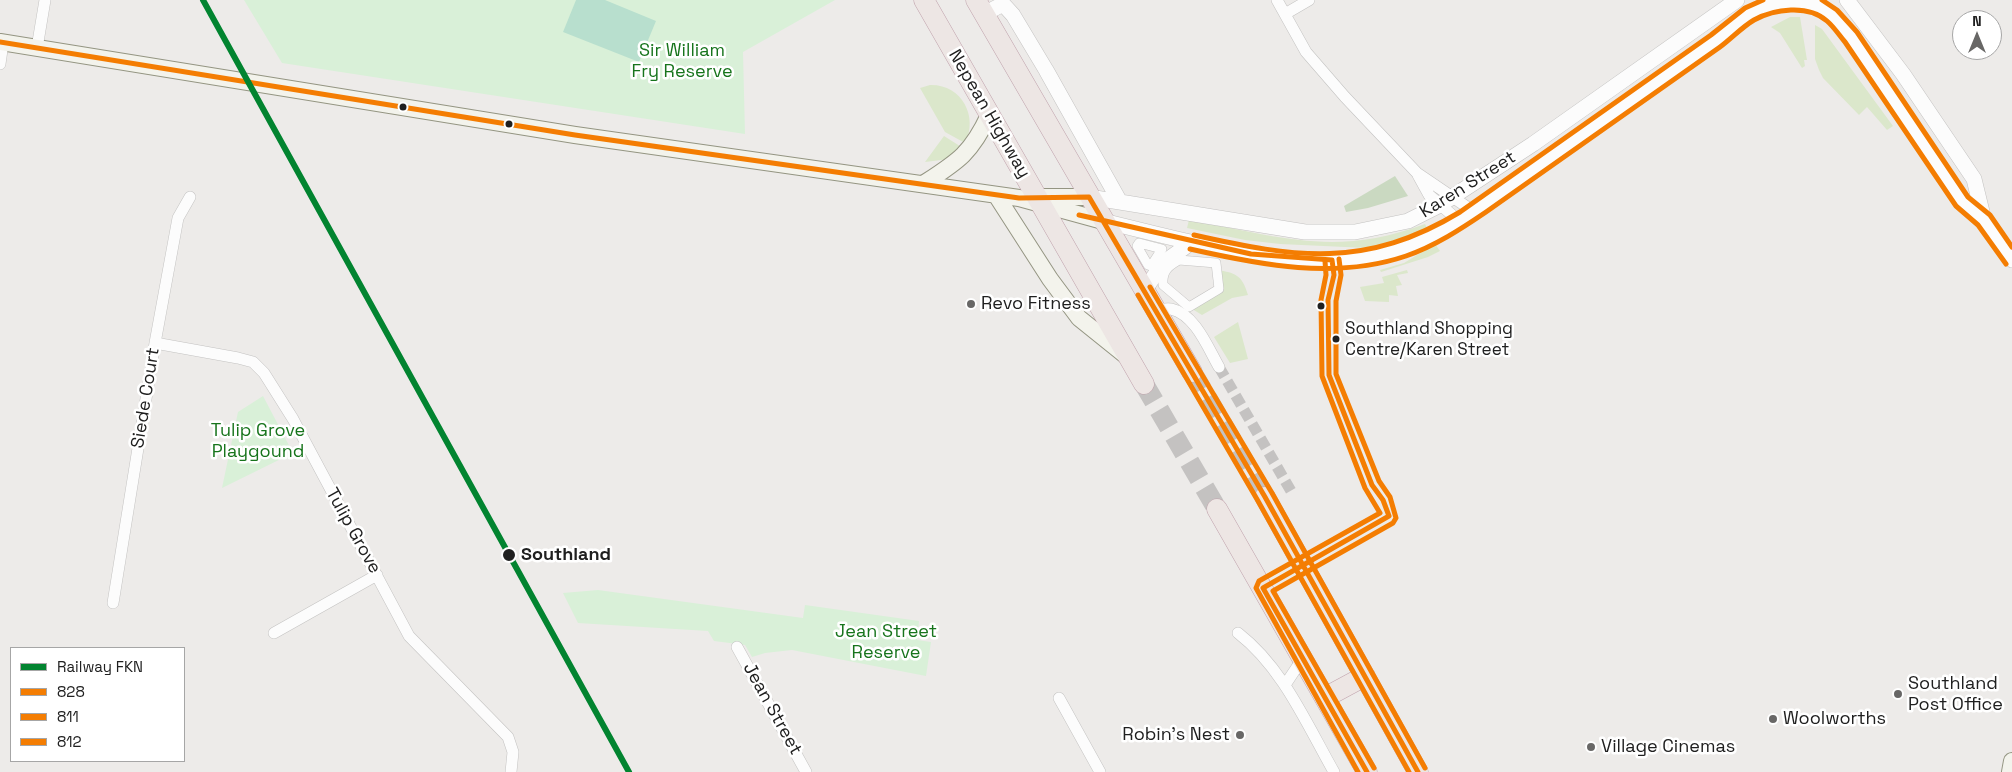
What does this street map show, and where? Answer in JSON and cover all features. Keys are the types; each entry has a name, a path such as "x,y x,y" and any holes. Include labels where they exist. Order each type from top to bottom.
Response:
{"highway":[{"name":"Nepean Highway","path":"924,0 990,116 1032,200 1144,384"},
{"path":"980,7 1154,310 1192,372"},
{"path":"1266,497 1418,772"},
{"path":"1217,509 1326,697 1367,772"},
{"path":"1326,697 1365,676"}],"main road":[{"path":"1,43 575,135 1032,200 1103,221"},
{"path":"923,184 949,167 972,148 990,116"},
{"path":"996,195 1050,280 1080,318 1128,357"},
{"name":"Karen Street","path":"1032,200 1089,197"},
{"path":"2010,772 2012,761"}],"street":[{"path":"37,48 44,0"},
{"path":"1277,0 1316,66 1417,173 1422,185 1446,201 1473,211"},
{"path":"1285,14 1309,0"},
{"name":"Karen Street","path":"1089,197 1286,230 1326,233 1391,226 1425,214 1446,201 1737,0"},
{"path":"980,7 1002,2 1013,15 1120,202"},
{"name":"Karen Street","path":"1103,221 1192,242 1279,258 1332,260 1368,258 1410,247 1459,221 1716,41 1749,14 1781,3 1804,2 1832,15 1851,37 1962,202 1984,220"},
{"path":"1849,2 1903,74 1974,179 1984,220 2012,260"},
{"path":"0,64 1,43"},
{"name":"Siede Court","path":"113,603 155,343 178,218 190,197"},
{"path":"1446,201 1459,221"},
{"path":"1144,291 1163,263 1192,242"},
{"path":"1179,260 1216,263 1219,289 1189,307 1163,285 1163,274 1166,269 1179,260"},
{"path":"1154,310 1171,309 1184,315 1198,331 1219,366"},
{"name":"Tulip Grove","path":"155,343 253,362 264,373 280,397 410,636 508,737 513,752 511,772"},
{"path":"274,633 378,575"},
{"path":"1238,634 1262,654 1285,685 1334,772"},
{"name":"Jean Street","path":"737,647 806,772"},
{"path":"1285,685 1303,658"},
{"path":"1059,698 1100,772"}],"green space":[{"name":"Sir William Fry Reserve","path":"244,0 835,0 743,52 745,134 282,63"},
{"path":"576,0 605,0 656,21 639,62 563,32"},
{"path":"1790,17 1800,17 1807,60 1804,60 1805,66 1802,68 1780,33 1771,27"},
{"path":"1815,25 1822,29 1893,126 1887,130 1867,107 1859,115 1823,78 1815,59"},
{"path":"930,85 941,86 951,90 964,104 970,122 969,133 965,143 945,132 920,88"},
{"path":"944,136 963,148 949,159 925,162"},
{"path":"1395,176 1408,196 1368,208 1346,212 1344,206"},
{"path":"1189,220 1307,241 1362,240 1392,234 1425,224 1428,230 1384,246 1367,248 1280,244 1245,240 1187,228"},
{"path":"1435,244 1440,251 1428,257 1381,272 1380,270 1404,263"},
{"path":"1217,270 1229,272 1241,279 1248,295 1232,298 1202,315 1189,307 1219,289"},
{"path":"1407,270 1408,273 1397,275 1402,285 1396,286 1398,296 1389,295 1389,302 1365,301 1360,287 1384,283 1382,277"},
{"path":"1238,322 1248,359 1230,363 1214,337"},
{"name":"Tulip Grove Playgound","path":"263,396 293,453 222,488 238,412"},
{"name":"Jean Street Reserve","path":"598,590 803,618 805,605 919,621 917,640 931,642 926,676 792,650 765,653 752,657 745,645 714,641 708,631 578,623 563,593"}],"tunnel":[{"path":"1219,367 1291,491"},
{"path":"1192,372 1265,497"},
{"path":"1144,384 1217,509"}],"rail line":[{"name":"FKN","path":"203,0 629,772"}],"transit line":[{"name":"812","path":"1194,235 1265,249 1298,253 1330,253 1361,250 1393,243 1426,230 1460,212 1711,35 1745,8 1763,0"},
{"name":"812","path":"1822,0 1837,10 1857,32 1968,197 1990,215 2012,247"},
{"name":"811","path":"1190,249 1271,265 1325,269 1379,263 1417,252 1448,237 1486,212 1720,47 1754,20 1771,13 1801,10 1819,16 1834,28 1956,206 1978,225 2006,264"},
{"name":"828","path":"0,42 575,135 1019,198 1089,197 1265,497 1418,772"},
{"name":"828","path":"1079,215 1251,254 1332,260"},
{"name":"812","path":"1339,259 1341,275 1336,301 1336,374 1379,481 1390,497 1396,518 1393,523 1273,591 1374,768"},
{"name":"828","path":"1332,260 1334,275 1328,300 1329,375 1372,485 1383,500 1389,516"},
{"name":"811","path":"1325,261 1326,275 1321,300 1322,376 1365,488 1380,513 1259,581 1256,588 1358,772"},
{"name":"812","path":"1150,287 1272,493 1425,768"},
{"name":"811","path":"1138,295 1258,501 1409,772"},
{"name":"828","path":"1367,772 1263,588 1389,516"}],"place":[{"name":"Revo Fitness","path":"971,304"},
{"name":"Southland Shopping Centre/Karen Street","path":"1336,339"},
{"name":"Southland","path":"509,555"},
{"name":"Southland Post Office","path":"1898,694"},
{"name":"Woolworths","path":"1773,719"},
{"name":"Robin's Nest","path":"1240,735"},
{"name":"Village Cinemas","path":"1591,747"}]}
